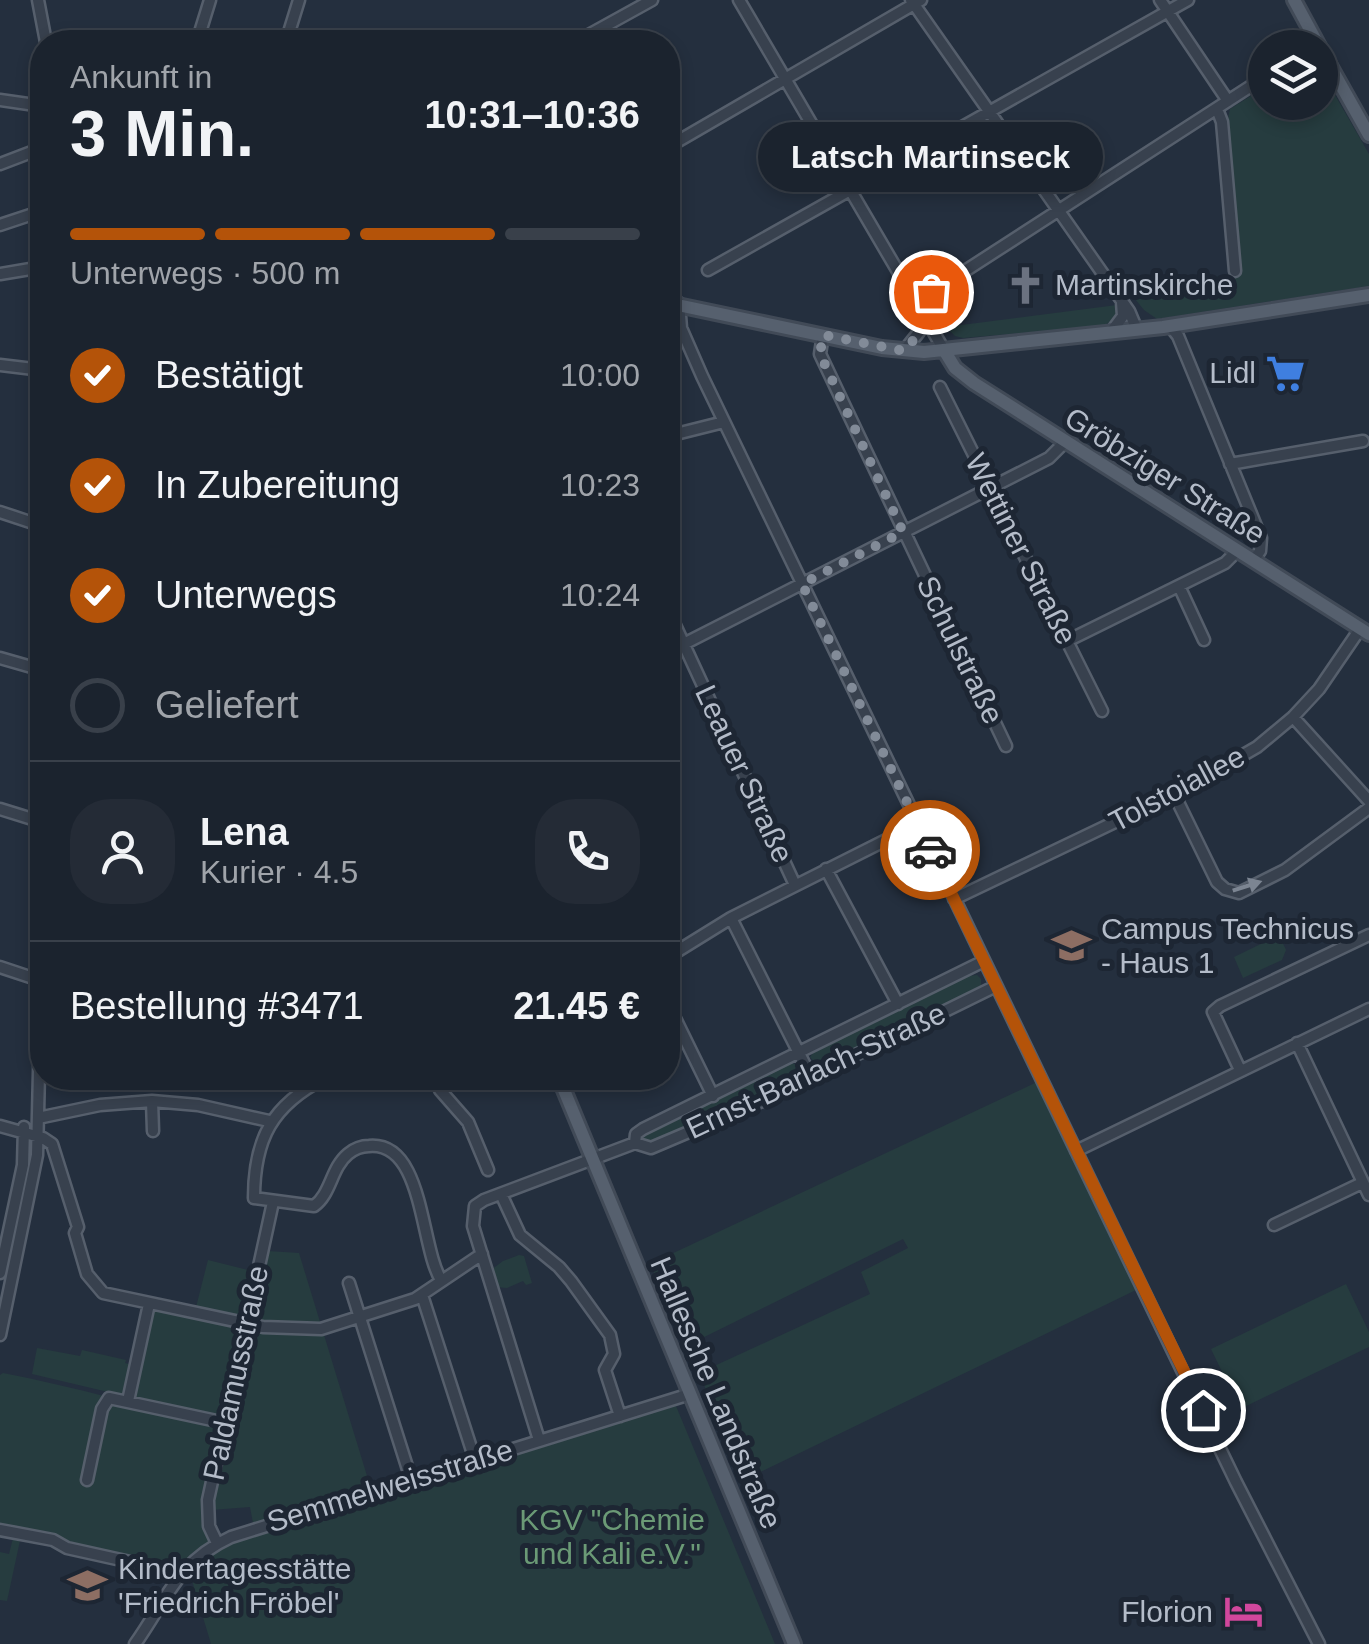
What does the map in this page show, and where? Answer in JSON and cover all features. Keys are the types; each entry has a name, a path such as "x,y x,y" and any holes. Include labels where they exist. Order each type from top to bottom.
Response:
{"main road":[{"path":"1294,0 1308,30"},
{"path":"1338,83 1369,136"},
{"path":"680,302 904,351 1179,328 1369,297"},
{"name":"Gröbziger Straße","path":"944,350 965,378 1365,631"},
{"name":"Hallesche Landstraße","path":"564,1090 794,1644"}],"street":[{"path":"38,0 44,30"},
{"path":"201,30 210,0"},
{"path":"290,30 299,0"},
{"path":"598,30 652,0"},
{"path":"738,0 944,350"},
{"path":"1160,0 1228,101"},
{"path":"708,270 1188,0"},
{"path":"680,140 915,1 1122,300 1137,330"},
{"path":"919,307 1248,87"},
{"path":"0,100 30,104"},
{"path":"1217,109 1222,122 1236,271"},
{"path":"0,164 30,153"},
{"path":"0,225 30,215"},
{"path":"0,274 30,269"},
{"path":"1110,332 1123,316 1122,300"},
{"path":"904,351 919,332 919,307"},
{"path":"680,325 996,986 1318,1644"},
{"path":"1179,328 1260,538 1260,550 1253,561"},
{"name":"Schulstraße","path":"823,335 820,354 1006,746"},
{"path":"0,365 30,369"},
{"name":"Wettiner Straße","path":"940,387 1102,711"},
{"path":"680,433 724,422"},
{"path":"680,646 1050,458 1065,442"},
{"path":"1230,464 1363,442"},
{"path":"0,512 30,522"},
{"path":"1067,640 1225,563 1237,551"},
{"path":"1179,586 1204,640"},
{"name":"Tolstoiallee","path":"954,899 1233,763 1293,718 1365,631"},
{"name":"Leauer Straße","path":"680,636 795,885"},
{"path":"0,658 30,667"},
{"path":"1174,794 1225,889 1238,893 1284,870 1369,805 1293,718"},
{"path":"0,809 30,818"},
{"path":"680,949 731,918 918,824"},
{"path":"826,870 875,966 889,974 898,1004"},
{"path":"731,918 811,1077"},
{"path":"1240,1070 1213,1012 1369,935"},
{"name":"Ernst-Barlach-Straße","path":"635,1143 636,1134 643,1130 984,961"},
{"path":"0,968 30,977"},
{"name":"Ernst-Barlach-Straße","path":"501,1194 635,1143 651,1148 811,1077 996,986"},
{"path":"1076,1151 1369,1009"},
{"path":"680,1029 713,1096"},
{"path":"1298,1043 1369,1196"},
{"path":"0,1335 34,1174 39,1090"},
{"path":"306,1090 269,1122 258,1154 254,1198 318,1204 349,1153 362,1146 376,1145 393,1150 410,1178 441,1280"},
{"path":"440,1090 468,1122 488,1170"},
{"path":"152,1102 153,1131"},
{"path":"1,1122 24,1130 100,1104 152,1102 198,1104 269,1122"},
{"path":"38,1128 52,1144 78,1227 75,1233 86,1274 104,1293 246,1325 321,1329 422,1295 482,1254"},
{"path":"0,1273 6,1221 23,1165 24,1130"},
{"path":"1274,1225 1362,1183"},
{"path":"539,1440 473,1226 479,1202 501,1194 520,1235 559,1267 610,1335 614,1354 605,1370 620,1416"},
{"name":"Paldamusstraße","path":"216,1544 207,1508 273,1202"},
{"path":"349,1282 411,1479"},
{"path":"422,1295 475,1460"},
{"path":"128,1401 149,1304"},
{"name":"Semmelweisstraße","path":"134,1644 180,1573 216,1544 258,1527 690,1394"},
{"path":"86,1480 102,1409 110,1398 226,1423"},
{"path":"0,1530 180,1573"}],"green space":[{"path":"1248,98 1248,120 1338,120 1338,100 1369,154 1369,286 1157,319 1131,294 1148,286 1242,273 1230,109"},
{"path":"1117,305 1118,315 1104,326 963,338 946,327"},
{"path":"1279,935 1286,950 1282,960 1243,978 1234,957"},
{"path":"977,975 981,989 819,1067 810,1057 816,1049 962,977"},
{"path":"792,1063 803,1068 803,1075 659,1142 643,1141 645,1132"},
{"path":"1037,1082 1136,1290 744,1480 699,1373 870,1294 861,1272 908,1248 903,1239 686,1346 650,1264"},
{"path":"268,1251 299,1253 371,1489 253,1523 250,1507 211,1510"},
{"path":"524,1256 532,1283 496,1287 491,1270"},
{"path":"208,1260 252,1271 244,1320 195,1311"},
{"path":"1346,1284 1369,1332 1369,1347 1240,1409 1211,1349"},
{"path":"156,1309 241,1327 224,1419 134,1399 152,1312"},
{"path":"37,1348 80,1356 82,1350 126,1360 132,1365 125,1396 32,1374"},
{"path":"3,1373 220,1425 204,1522 210,1543 179,1567 170,1567 0,1528"},
{"name":"KGV \"Chemie und Kali e.V.\"","path":"676,1406 775,1644 211,1644 191,1577 212,1552 229,1543"},
{"path":"14,1534 21,1536 7,1601 0,1600 0,1552 9,1554"}],"way so far":[{"path":"930,850 802,584 903,532 820,354 823,335 904,351 919,332 922,312 916,302 931,292"}],"place":[{"name":"Martinskirche","path":"1025,285"},
{"name":"Latsch Martinseck","path":"931,292"},
{"name":"Lidl","path":"1286,373"},
{"name":"Campus Technicus - Haus 1","path":"1071,946"},
{"name":"Kindertagesstätte 'Friedrich Fröbel'","path":"88,1586"},
{"name":"Florion","path":"1243,1612"}],"route":[{"path":"930,850 1203,1410"}]}
